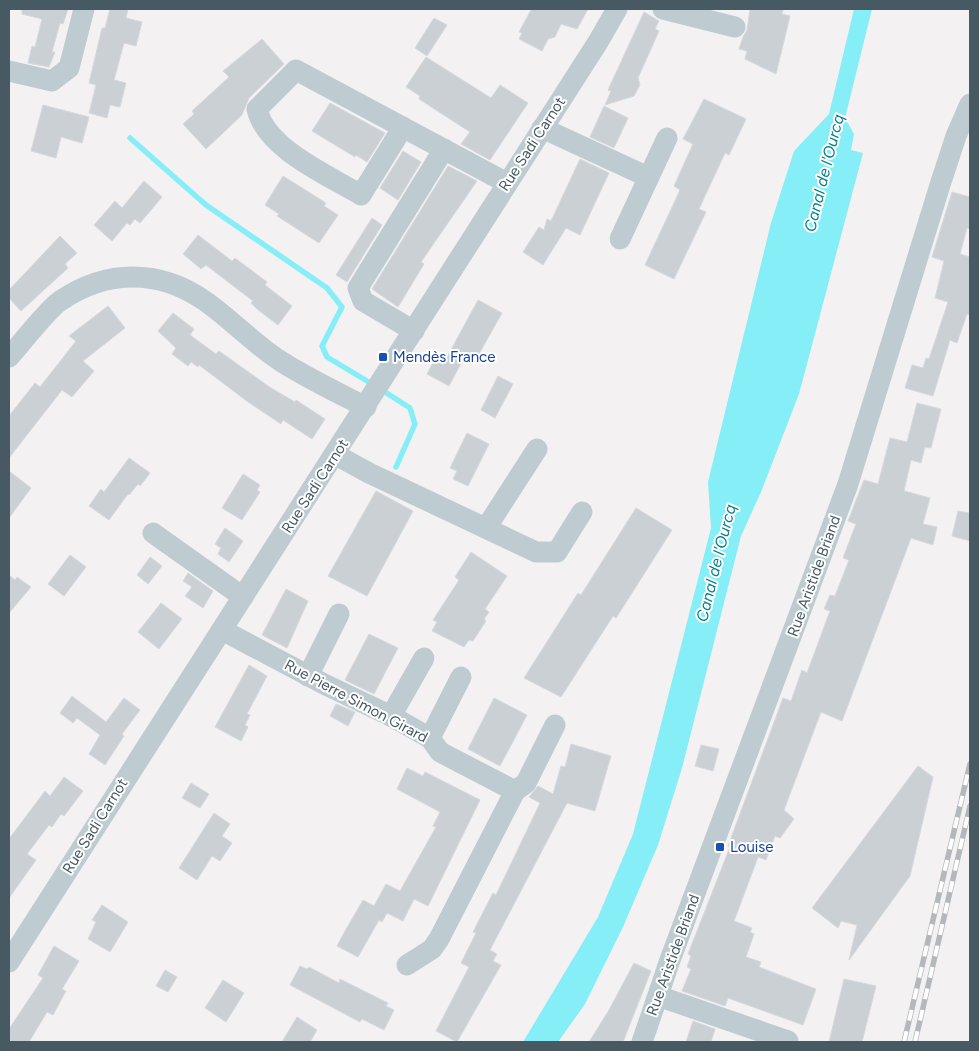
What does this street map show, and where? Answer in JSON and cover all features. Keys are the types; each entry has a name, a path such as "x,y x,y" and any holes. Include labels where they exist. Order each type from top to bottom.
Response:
{"street":[{"path":"9,71 52,81 69,68 84,9"},
{"name":"Rue Sadi Carnot","path":"9,962 243,596 336,455 598,42 617,9"},
{"path":"663,9 735,28"},
{"path":"403,127 361,195 281,146 260,123 257,109 296,70 403,127 507,183"},
{"name":"Rue Aristide Briand","path":"642,1042 848,484 948,161 970,104"},
{"path":"542,128 648,177"},
{"path":"620,239 667,138"},
{"path":"414,331 363,301 358,288 444,149"},
{"path":"9,357 59,302 89,287 118,277 151,277 175,283 205,301 282,362 366,407"},
{"path":"486,528 537,449"},
{"path":"336,455 536,552 557,552 582,512"},
{"path":"153,533 243,596"},
{"path":"308,676 339,614"},
{"name":"Rue Pierre Simon Girard","path":"222,630 308,676 391,716 430,738 440,752 515,791"},
{"path":"391,716 424,658"},
{"path":"430,738 462,678"},
{"path":"407,965 432,949 439,939 515,791 526,784 556,725"},
{"path":"658,996 788,1041"}],"water":[{"name":"Canal de l'Ourcq","path":"854,9 872,9 845,118 854,134 851,150 863,153 799,394 761,492 741,536 682,768 658,845 623,927 585,1004 558,1042 523,1042 598,917 633,834 711,528 708,482 771,223 794,151 829,114"}],"building":[{"path":"22,9 68,9 63,24 60,23 52,52 55,52 49,67 28,63 32,46 35,47 42,19 22,14"},
{"path":"110,9 128,9 126,18 142,22 136,46 124,43 114,80 126,83 120,107 110,105 107,118 89,113 96,85 89,83 102,28 105,28"},
{"path":"527,9 588,9 577,29 561,24 555,37 548,39 542,51 519,39 522,33 519,32 531,10"},
{"path":"750,9 783,9 782,14 790,16 776,74 745,59 747,51 739,49 747,30"},
{"path":"644,12 659,21 655,29 659,31 638,78 640,85 634,96 605,105 611,91 608,90"},
{"path":"434,18 447,25 427,56 415,48"},
{"path":"262,39 284,64 249,98 242,115 206,149 183,124 194,114 192,111 229,77 223,71"},
{"path":"426,57 491,98 500,85 528,103 490,160 461,144 470,132 419,99 420,96 406,87"},
{"path":"704,99 746,119 729,155 725,153 699,209 706,212 674,279 645,265 680,190 674,186 693,144 683,139"},
{"path":"330,103 385,133 367,162 356,155 355,157 312,131"},
{"path":"43,105 89,117 82,143 61,137 56,158 31,151"},
{"path":"604,106 628,118 614,148 590,137"},
{"path":"403,151 421,162 398,200 380,188"},
{"path":"580,159 609,173 580,235 566,228 543,265 523,252 539,227 544,230 547,219 551,221"},
{"path":"448,166 477,181 421,262 424,264 398,307 372,289"},
{"path":"283,176 326,203 324,206 338,215 319,243 277,216 279,214 265,205"},
{"path":"144,181 162,197 140,223 135,219 130,225 127,223 112,241 94,225 115,201 122,208"},
{"path":"952,192 970,197 970,229 967,228 960,254 970,257 970,315 967,314 957,343 950,340 933,396 905,388 912,365 923,368 926,358 929,359 948,302 935,298 944,261 932,257"},
{"path":"372,218 382,225 347,282 336,275"},
{"path":"198,235 232,261 235,258 267,282 265,285 292,306 278,325 257,309 251,303 253,301 206,265 201,269 183,254"},
{"path":"60,236 77,253 65,264 68,268 21,311 9,298 9,290"},
{"path":"478,300 502,313 475,361 465,356 449,386 427,374 437,355 446,359"},
{"path":"108,306 125,328 83,361 94,371 72,397 62,390 9,458 9,416 35,383 40,387 76,341 69,336"},
{"path":"173,313 194,329 190,335 216,354 219,351 271,388 295,402 296,400 325,419 312,439 283,420 281,424 199,365 198,367 191,362 188,366 172,354 176,348 158,331"},
{"path":"498,376 513,384 495,418 481,410"},
{"path":"917,403 941,409 931,448 925,447 921,463 911,460 904,491 930,498 923,524 937,527 933,545 911,538 842,721 821,712 784,810 794,819 780,838 775,836 766,860 758,857 734,921 752,928 750,932 754,934 746,957 761,962 759,967 816,989 803,1025 728,998 725,1006 682,991 691,969 687,967 691,956 688,954 730,847 728,846 783,698 791,701 802,670 807,673 830,611 824,609 830,595 835,596 849,560 843,558 856,524 848,521 864,480 878,484 890,438 907,442"},
{"path":"467,433 489,444 468,486 453,479 457,471 450,468"},
{"path":"129,458 150,473 140,486 138,484 128,494 109,520 89,506 101,489 104,492"},
{"path":"9,471 31,488 9,518"},
{"path":"243,474 260,485 257,490 260,492 242,520 222,508"},
{"path":"376,491 413,511 367,596 328,576"},
{"path":"636,508 672,530 616,618 613,616 561,697 524,678 578,593 581,595"},
{"path":"958,511 970,513 970,541 952,536"},
{"path":"225,528 243,541 229,562 218,554 221,548 215,544"},
{"path":"471,552 507,576 485,609 489,612 484,619 486,621 473,641 469,640 464,647 432,631 437,622 433,620 459,580 455,577"},
{"path":"70,555 86,567 64,596 48,584"},
{"path":"150,557 162,566 148,584 137,575"},
{"path":"188,573 213,591 203,608 185,596 192,587 183,581"},
{"path":"9,575 15,580 17,577 31,587 9,613"},
{"path":"286,589 308,601 287,648 262,635"},
{"path":"161,603 182,619 159,649 138,632"},
{"path":"369,634 398,648 374,694 345,680"},
{"path":"249,665 267,676 247,714 250,715 245,725 248,727 241,741 215,727"},
{"path":"72,696 106,722 124,698 140,710 122,734 124,736 105,765 89,754 100,735 77,718 73,723 60,713"},
{"path":"494,698 527,715 500,766 468,749"},
{"path":"336,704 355,712 348,726 330,716"},
{"path":"571,744 611,756 595,811 567,803 490,950 497,954 493,961 501,965 457,1042 436,1031 469,967 461,963 476,933 473,932 493,893 496,895 540,803 529,797 538,786 553,794 561,766 565,767"},
{"path":"701,745 719,749 713,771 695,766"},
{"path":"918,766 933,777 910,876 849,960 857,925 841,921 838,928 812,908"},
{"path":"407,768 423,776 425,772 480,800 428,906 414,899 403,921 387,913 382,922 379,920 358,957 337,946 345,931 363,900 374,906 386,884 400,891 436,827 433,826 440,812 397,789"},
{"path":"64,777 83,791 64,816 61,814 52,827 49,825 27,854 36,860 9,898 9,839 45,791 50,796"},
{"path":"191,783 209,794 200,808 182,798"},
{"path":"214,813 230,824 222,836 232,843 220,861 212,856 197,880 179,868"},
{"path":"102,905 128,922 110,952 88,939 96,922 92,920"},
{"path":"54,946 79,961 62,989 66,991 53,1015 47,1012 29,1042 9,1042 9,1029 43,978 38,975"},
{"path":"634,963 651,971 623,1042 589,1042 609,1010"},
{"path":"300,966 307,969 309,967 339,983 340,979 388,1003 386,1006 394,1010 384,1030 362,1019 360,1022 290,985"},
{"path":"165,970 177,977 168,992 156,986"},
{"path":"844,979 876,986 862,1042 829,1042"},
{"path":"223,980 244,993 226,1022 205,1008"},
{"path":"297,1017 317,1030 310,1042 282,1042"},
{"path":"693,1021 715,1029 711,1042 686,1042"}],"waterway":[{"path":"130,138 206,205 327,288 342,307 322,346 327,357 372,384"},
{"path":"385,392 410,408 415,424 396,467"}],"railway":[{"path":"904,1042 970,764"},
{"path":"915,1042 970,806"}],"place":[{"name":"Mendès France","path":"383,357"},
{"name":"Louise","path":"720,847"}]}
